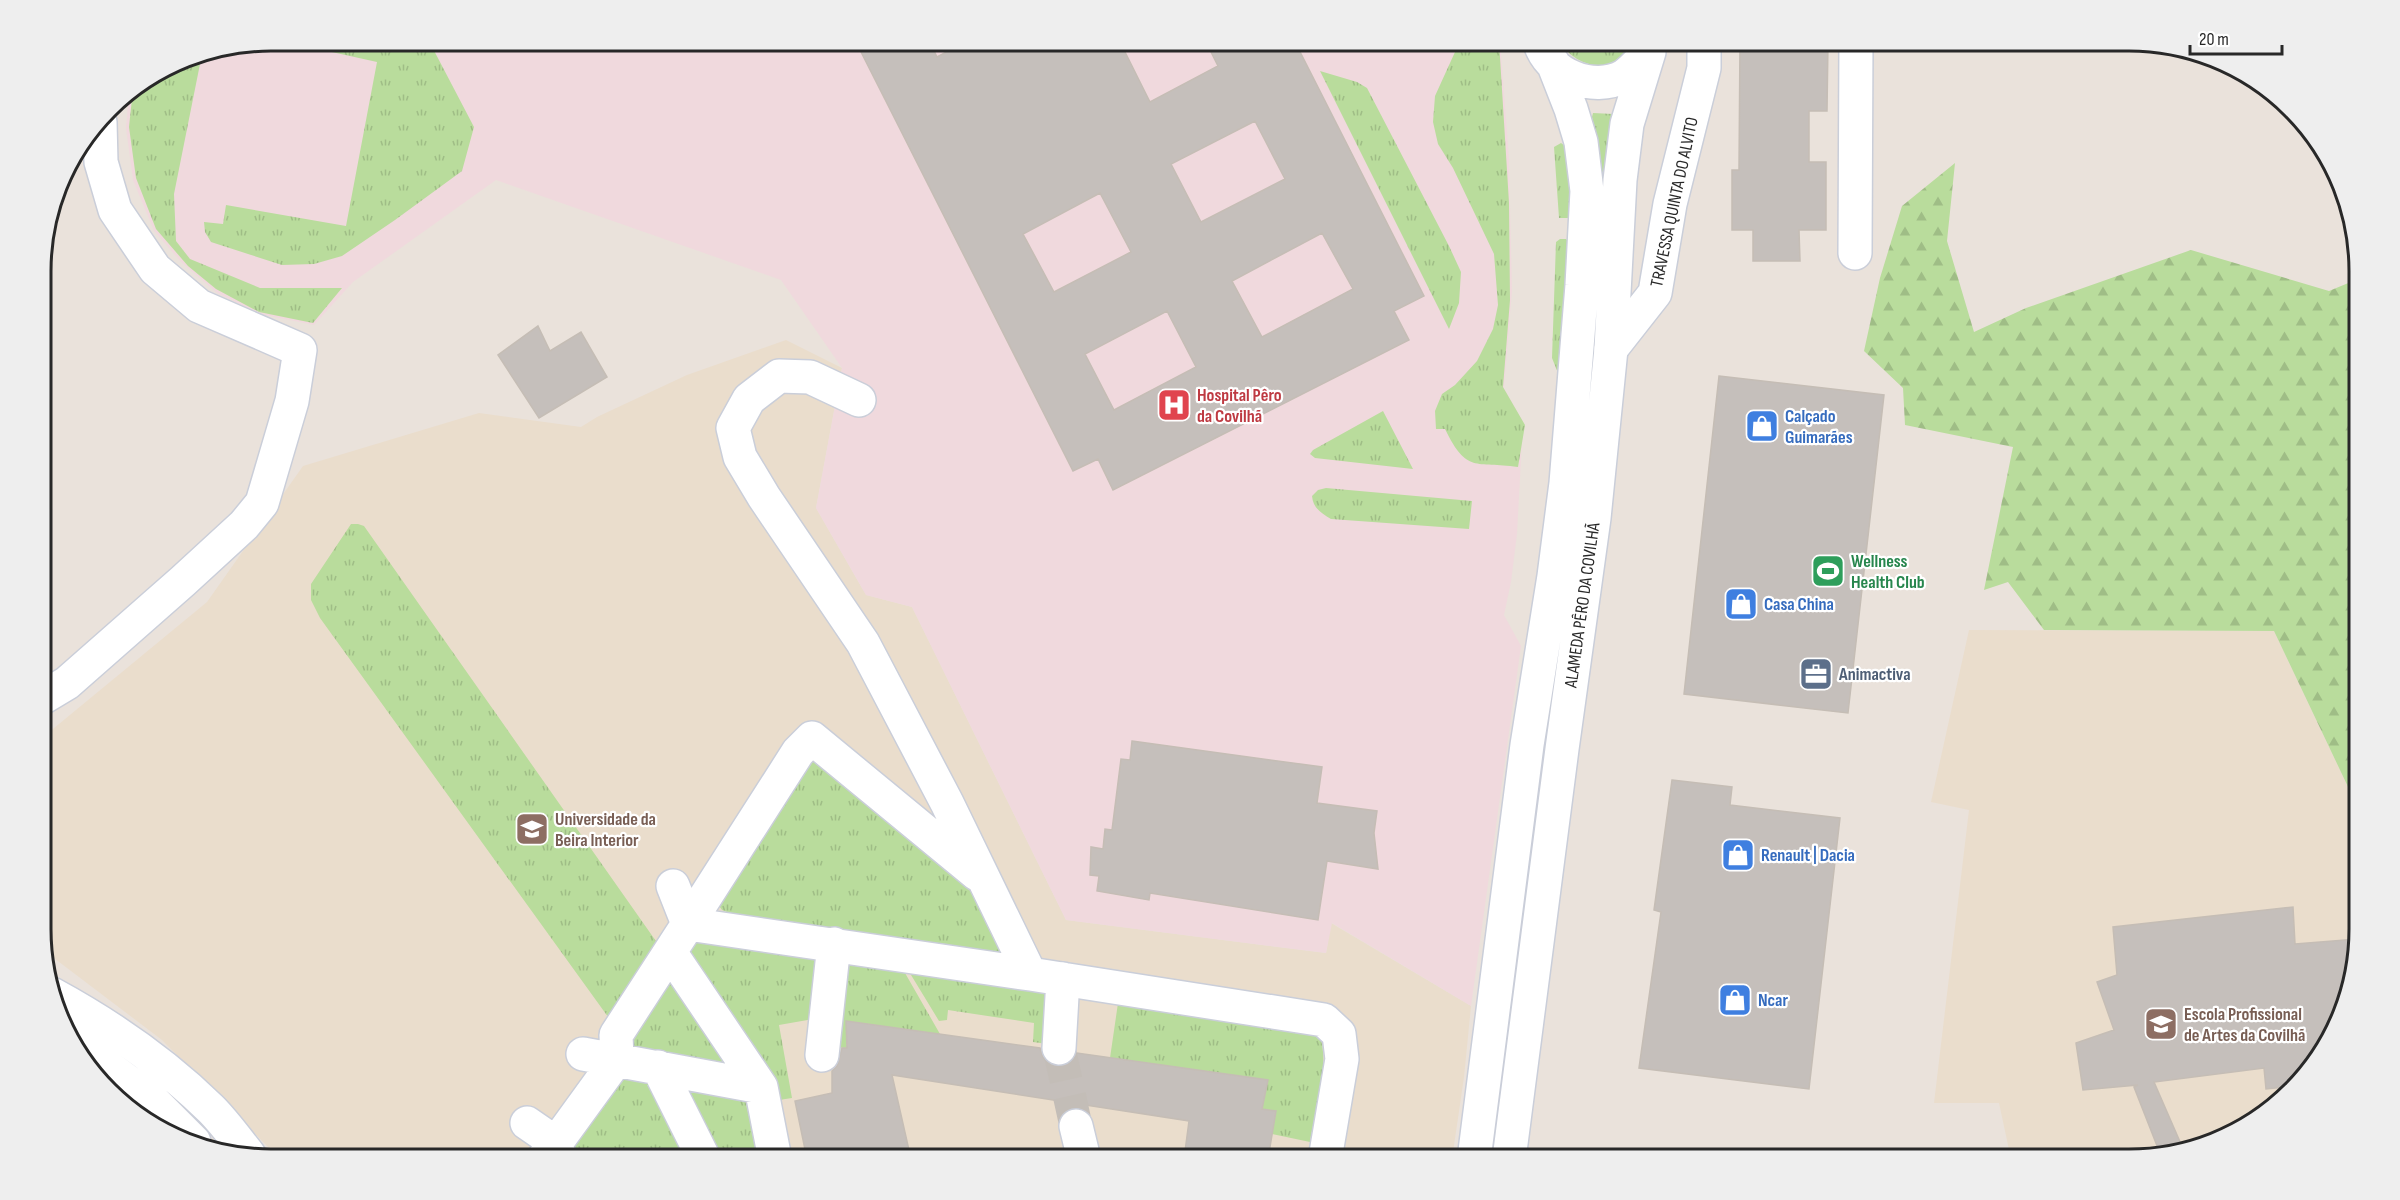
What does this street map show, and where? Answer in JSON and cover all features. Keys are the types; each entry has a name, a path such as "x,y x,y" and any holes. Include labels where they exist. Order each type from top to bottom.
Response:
{"street":[{"name":"ALAMEDA PÊRO DA COVILHÃ","path":"1546,52 1560,71 1579,80 1594,83 1615,80 1627,75 1647,51"},
{"name":"ALAMEDA PÊRO DA COVILHÃ","path":"1510,1149 1594,518 1611,349 1620,180 1624,146 1627,124 1649,51"},
{"name":"TRAVESSA QUINTA DO ALVITO","path":"1611,349 1655,293 1670,204 1704,68 1704,51"},
{"path":"1855,253 1856,51"},
{"name":"ALAMEDA PÊRO DA COVILHÃ","path":"1475,1149 1527,745 1554,576 1566,483 1581,297 1587,190 1581,142 1571,109 1546,52"},
{"path":"51,692 67,682 183,581 244,525 262,502 292,401 300,350 199,306 155,269 115,210 101,162 100,132"},
{"path":"859,400 810,377 779,376 749,399 733,428 740,457 764,497 863,643 947,803 1030,974"},
{"path":"556,1149 617,1059 616,1035 798,752 812,738 985,881"},
{"path":"673,886 688,924"},
{"path":"688,924 834,944 1324,1020 1339,1034 1341,1059 1327,1149"},
{"path":"822,1055 834,944"},
{"path":"670,952 761,1087 773,1149"},
{"path":"1059,1048 1063,979"},
{"path":"63,1000 93,1017 160,1065 212,1110 242,1147"},
{"path":"90,1054 148,1096 182,1130"},
{"path":"583,1054 761,1087"},
{"path":"658,1067 699,1149"},
{"path":"527,1123 549,1149"},
{"path":"1076,1126 1082,1149"}],"shaded area":[{"name":"Hospital Pêro da Covilhã","path":"256,51 1501,51 1509,158 1512,291 1504,388 1523,422 1517,534 1504,615 1521,646 1471,1006 1332,923 1326,953 1066,920 912,607 866,595 816,508 842,368 781,280 496,180 353,282 314,325 260,314 217,293 182,263 154,231 133,180 126,128 128,103 161,80 214,58"},
{"name":"Universidade da Beira Interior","path":"786,340 842,368 816,508 866,595 912,607 1066,920 1326,953 1331,923 1471,1006 1453,1149 270,1149 162,1040 53,957 51,731 207,602 303,466 479,413 581,427 597,417 687,375"},
{"path":"1969,630 2274,631 2349,789 2349,944 2342,986 2320,1039 2295,1074 2263,1104 2227,1126 2186,1142 2144,1149 2009,1149 1999,1103 1934,1103 1969,810 1931,802"}],"green space":[{"path":"327,51 434,51 474,127 462,171 342,256 314,264 282,265 211,242 205,232 204,222 223,224 226,205 346,226 377,62"},
{"path":"1455,51 1500,51 1509,203 1510,300 1503,387 1525,425 1518,467 1474,463 1460,453 1445,429 1436,429 1435,411 1442,394 1455,385 1477,361 1493,329 1498,305 1494,254 1453,168 1438,144 1433,122 1435,96"},
{"path":"1567,51 1627,51 1618,60 1608,64 1586,63"},
{"path":"200,63 174,194 176,241 190,259 260,288 342,288 313,323 259,312 216,289 188,266 156,229 136,178 129,127 132,100 161,80"},
{"path":"1320,71 1357,82 1367,88 1449,246 1461,272 1459,303 1449,329"},
{"path":"1593,113 1613,114 1607,221 1592,117"},
{"path":"1561,143 1565,146 1572,218 1559,218 1554,147"},
{"path":"1955,163 1947,241 1974,332 2026,308 2191,250 2329,291 2349,283 2349,789 2274,631 2044,630 2008,582 1984,590 2013,447 1905,425 1903,388 1864,351 1880,278 1902,206"},
{"path":"1566,239 1569,242 1560,378 1552,358 1556,242"},
{"path":"1383,411 1413,469 1315,458 1310,454 1313,450"},
{"path":"1326,488 1472,501 1469,529 1331,519 1316,507 1312,496 1318,490"},
{"path":"351,524 364,526 658,944 611,1021 320,618 311,600 311,584"},
{"path":"809,752 977,886 1006,951 998,956 734,915 722,910 715,900"},
{"path":"694,939 820,956 819,1018 779,1025 792,1098 779,1100 680,949"},
{"path":"669,958 748,1071 649,1055 629,1045"},
{"path":"842,960 901,966 940,1034 846,1021 847,1048 831,1047"},
{"path":"908,970 1050,991 1047,1044 1033,1042 1034,1023 948,1010 947,1020 939,1021"},
{"path":"1118,1003 1318,1032 1322,1044 1323,1071 1310,1142 1272,1134 1276,1111 1262,1109 1267,1080 1110,1058"},
{"path":"618,1075 652,1078 688,1149 571,1149"},
{"path":"675,1082 744,1095 757,1149 705,1149"}],"building":[{"path":"861,51 934,51 937,57 948,51 1124,51 1150,102 1218,66 1210,51 1300,51 1424,296 1394,311 1409,340 1113,490 1098,459 1073,471","holes":["1255,121 1285,179 1201,222 1171,164","1100,193 1131,252 1054,292 1023,234","1322,233 1353,289 1262,337 1232,281","1167,311 1196,367 1114,410 1085,354"]},
{"path":"1740,51 1828,51 1827,111 1809,111 1809,162 1826,162 1826,230 1799,230 1800,261 1753,261 1753,230 1732,230 1732,170 1739,170"},
{"path":"538,326 550,351 581,332 607,377 539,418 498,355"},
{"path":"1719,376 1884,395 1848,713 1684,694"},
{"path":"1132,741 1322,767 1317,803 1377,811 1374,833 1378,869 1327,861 1318,920 1150,893 1149,900 1097,891 1099,876 1090,875 1091,847 1103,849 1105,829 1112,830 1121,759 1130,760"},
{"path":"1672,780 1732,787 1730,805 1840,818 1809,1089 1639,1068 1661,912 1654,910"},
{"path":"2293,907 2295,944 2349,940 2349,944 2342,986 2326,1027 2304,1063 2285,1085 2282,1087 2266,1089 2264,1068 2154,1082 2181,1143 2158,1147 2134,1087 2138,1085 2083,1090 2076,1043 2114,1030 2097,982 2117,975 2113,927"},
{"path":"846,1021 1040,1048 1048,1063 1057,1067 1068,1064 1077,1053 1268,1080 1262,1109 1276,1111 1270,1149 1185,1149 1189,1121 892,1075 909,1149 805,1149 795,1101 832,1093 832,1071 837,1066 842,1048 847,1048"}],"tunnel":[{"path":"1059,1048 1076,1126"}],"place":[{"name":"Hospital Pêro da Covilhã","path":"1174,405"},
{"name":"Calçado Guimarães","path":"1762,426"},
{"name":"Wellness Health Club","path":"1828,571"},
{"name":"Casa China","path":"1741,604"},
{"name":"Animactiva","path":"1816,674"},
{"name":"Universidade da Beira Interior","path":"532,829"},
{"name":"Renault | Dacia","path":"1738,855"},
{"name":"Ncar","path":"1735,1000"},
{"name":"Escola Profissional de Artes da Covilhã","path":"2161,1024"}]}
